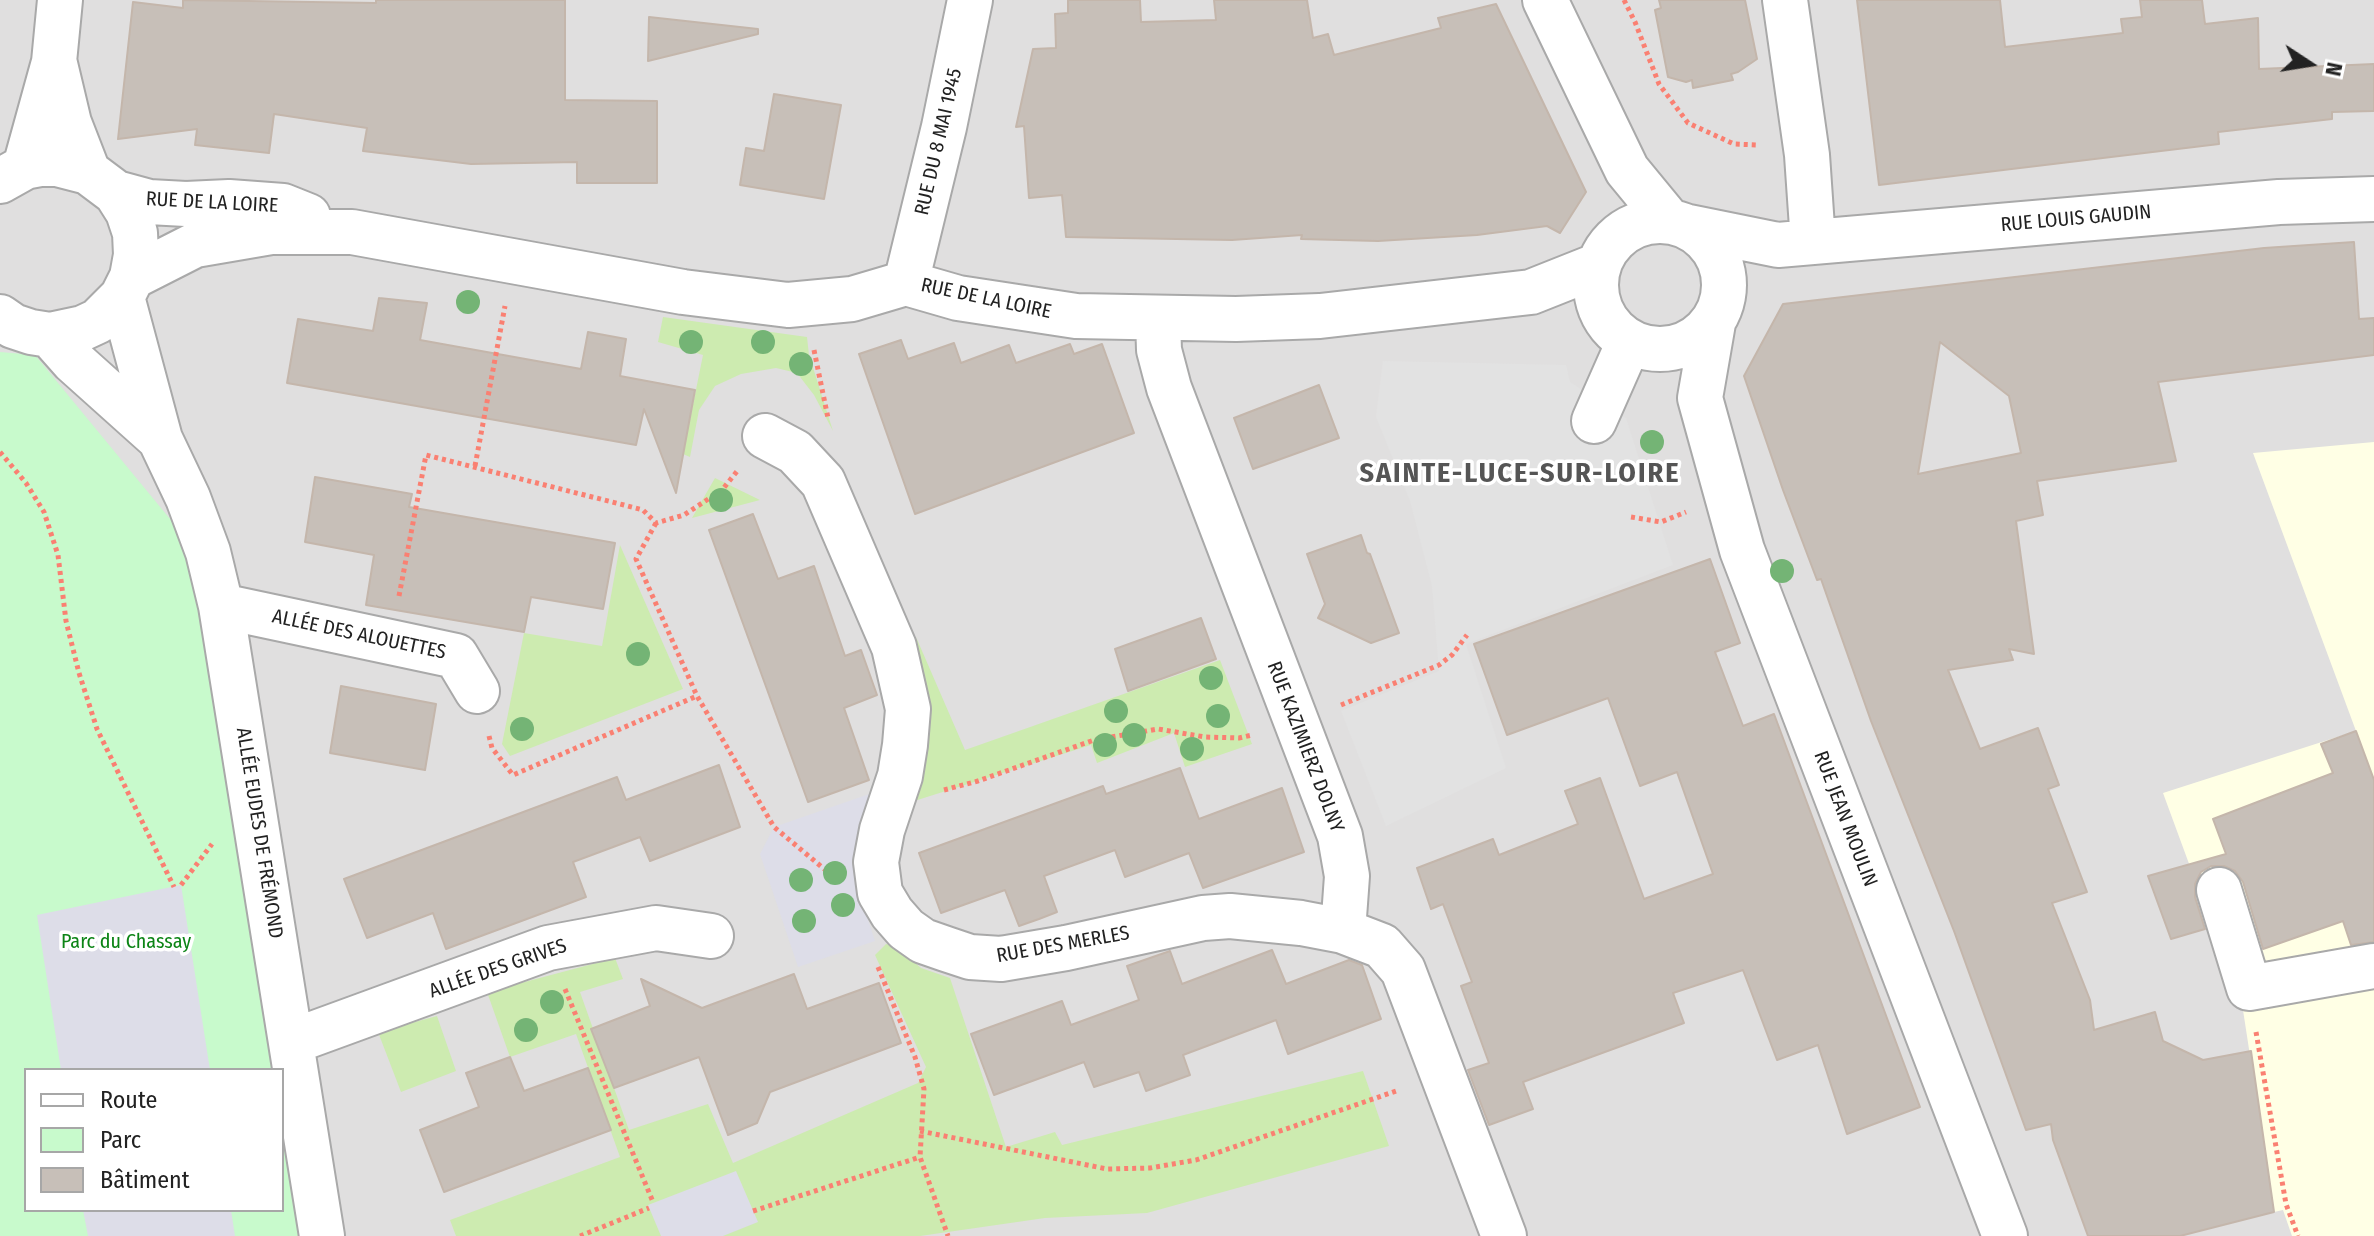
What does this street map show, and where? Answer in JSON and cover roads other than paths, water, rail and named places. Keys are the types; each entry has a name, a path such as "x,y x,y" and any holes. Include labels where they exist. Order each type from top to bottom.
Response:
{"street":[{"path":"13,174 54,62 60,0"},
{"name":"RUE DU 8 MAI 1945","path":"906,283 944,127 970,0"},
{"path":"1545,0 1627,170 1679,224 1706,239 1719,256 1724,273 1718,306 1701,336 1685,345 1666,350 1626,335"},
{"path":"1718,306 1796,244 1805,145 1785,0"},
{"name":"ALLÉE EUDES DE FRÉMOND","path":"54,62 69,123 102,182 128,212 135,233 136,255 127,287 160,439 188,498 208,552 221,606 322,1236"},
{"name":"RUE DE LA LOIRE","path":"13,174 57,164 149,202 283,206 352,232"},
{"path":"1627,170 1612,248 1596,288 1626,335 1700,398"},
{"name":"RUE LOUIS GAUDIN","path":"1679,224 1796,244 2263,203 2374,199"},
{"path":"1612,248 1648,221 1679,224"},
{"name":"RUE DE LA LOIRE","path":"16,329 66,333 98,321 127,287 195,245 271,232 352,232 683,292 788,305 852,299 906,283 958,298 1031,311 1158,320 1320,316 1531,292 1612,248"},
{"name":"RUE DE LA LOIRE","path":"1531,292 1626,335"},
{"name":"RUE JEAN MOULIN","path":"1718,306 1700,398 1742,550 2005,1236"},
{"name":"RUE KAZIMIERZ DOLNY","path":"1158,320 1159,350 1169,388 1340,836 1347,876 1343,931"},
{"name":"ALLÉE EUDES DE FRÉMOND","path":"16,329 73,361 160,439"},
{"path":"1594,421 1626,335"},
{"name":"RUE DES MERLES","path":"765,436 795,452 823,482 894,647 908,709 900,776 882,830 876,862 880,893 906,929 923,941 970,957 1001,959 1203,918 1230,916 1301,923 1343,931"},
{"name":"ALLÉE DES ALOUETTES","path":"221,606 456,656 477,691"},
{"path":"2219,890 2249,988 2374,966"},
{"name":"ALLÉE DES GRIVES","path":"291,1042 548,948 656,928 711,936"},
{"path":"1343,931 1382,946 1403,970 1504,1236"}],"district":[{"name":"SAINTE-LUCE-SUR-LOIRE","path":"1520,474"}],"park label":[{"name":"Parc du Chassay","path":"126,942"}]}
